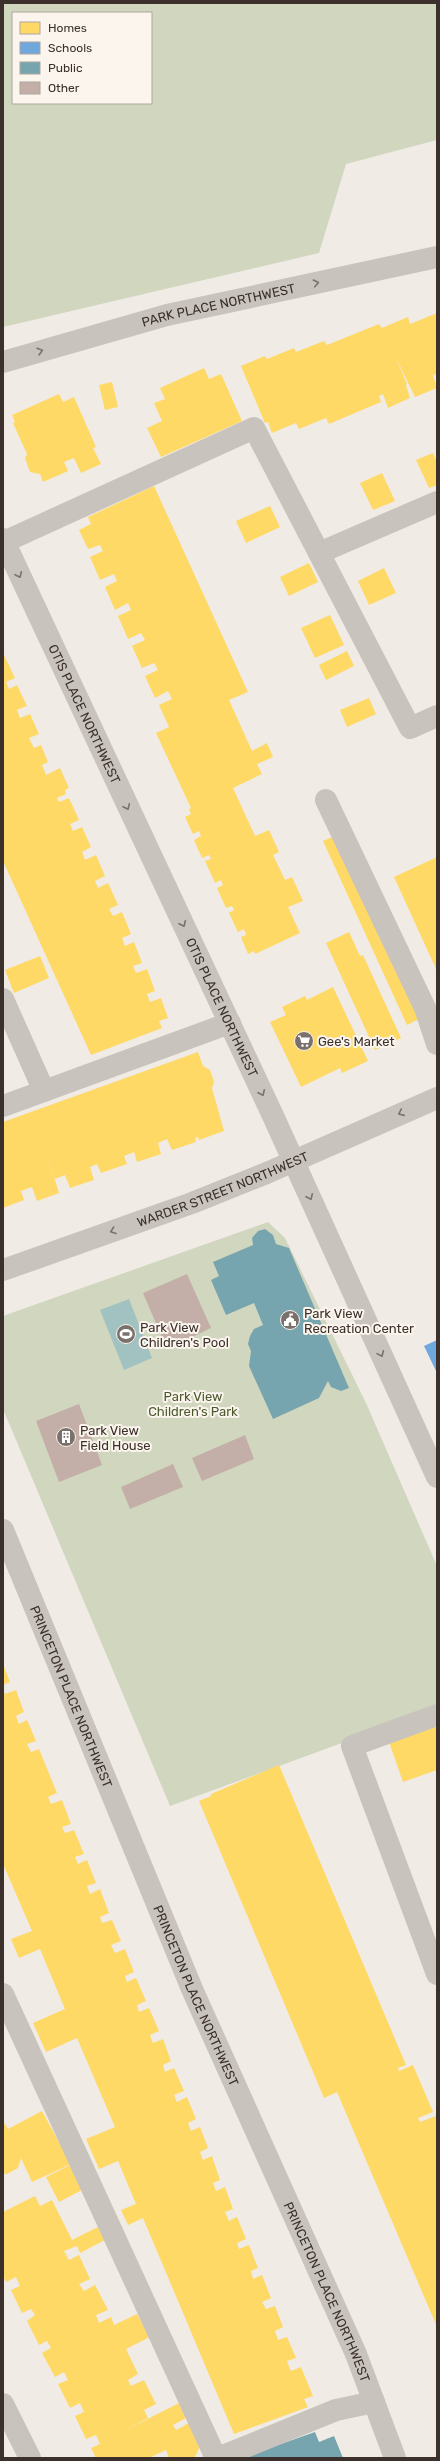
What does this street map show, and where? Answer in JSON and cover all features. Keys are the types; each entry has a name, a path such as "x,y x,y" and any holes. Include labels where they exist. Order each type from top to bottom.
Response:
{"street":[{"name":"PARK PLACE NORTHWEST","path":"3,362 168,315 437,257"},
{"path":"4,540 254,428 410,728 437,716"},
{"path":"319,553 437,502"},
{"name":"OTIS PLACE NORTHWEST","path":"4,540 230,1023 437,1477"},
{"path":"326,800 425,1008 437,1044"},
{"path":"3,999 44,1091"},
{"path":"3,1106 230,1023"},
{"name":"WARDER STREET NORTHWEST","path":"3,1270 192,1203 294,1162 437,1098"},
{"name":"PRINCETON PLACE NORTHWEST","path":"3,1530 192,1989 356,2354 395,2458"},
{"path":"437,1715 352,1746 437,1974"},
{"path":"3,1994 217,2458 336,2410 374,2402"},
{"path":"3,2404 30,2458"}],"green space":[{"path":"3,3 437,3 437,140 346,164 319,253 3,327"},
{"name":"Park View Recreation Center","path":"268,1222 285,1238 366,1403 437,1566 437,1708 170,1806 3,1409 3,1316"}],"water":[{"name":"Park View Children's Pool","path":"129,1299 152,1358 124,1370 100,1310"}],"building: Homes":[{"path":"437,313 437,377 436,374 433,375 437,388 415,397 396,358 407,384 410,398 388,408 383,394 379,396 381,402 329,424 326,418 299,429 296,423 272,433 268,422 265,423 241,366 265,356 267,359 294,348 296,352 324,341 327,345 379,324 382,328 408,317 410,324"},
{"path":"204,368 209,379 221,374 242,421 161,457 147,428 162,421 154,403 165,399 160,388"},
{"path":"112,382 118,407 105,410 99,385"},
{"path":"59,394 63,402 74,397 96,447 93,448 101,464 81,473 74,458 64,462 68,471 43,482 40,474 30,472 25,458 27,454 13,423 15,422 12,415"},
{"path":"433,453 437,462 437,485 429,488 416,460"},
{"path":"382,473 395,501 373,510 360,483"},
{"path":"154,486 248,692 229,700 252,751 267,743 273,757 257,764 262,774 233,788 255,836 269,830 279,852 273,855 284,878 285,880 292,877 303,901 288,907 300,933 255,954 254,951 248,954 241,937 246,935 244,929 238,932 229,913 234,910 232,906 226,908 217,888 223,885 221,880 215,883 205,861 211,859 209,855 202,858 194,840 201,836 199,831 193,834 185,817 191,814 189,809 191,808 156,733 169,727 159,705 172,699 168,691 155,698 145,676 158,670 154,663 142,668 132,646 145,640 141,633 128,639 118,616 131,610 128,603 115,610 105,587 117,581 114,574 100,580 90,557 103,551 100,545 88,549 79,530 91,524 88,517"},
{"path":"270,506 280,527 246,543 236,521"},
{"path":"309,563 318,582 289,596 280,577"},
{"path":"384,568 396,593 369,605 358,581"},
{"path":"330,615 344,645 315,658 301,628"},
{"path":"347,651 354,666 326,680 319,665"},
{"path":"4,655 15,678 6,682 9,689 17,685 27,706 17,710 20,718 30,714 39,734 29,738 34,748 41,745 48,762 42,765 46,775 60,768 69,788 65,790 66,794 57,798 59,802 69,798 79,820 70,824 73,831 82,827 91,847 82,852 85,860 96,855 105,876 95,881 98,888 108,883 118,905 109,909 113,916 122,912 131,934 122,938 125,946 134,942 142,963 133,966 136,973 147,969 155,991 147,994 150,1002 161,998 168,1018 159,1021 162,1028 91,1055 3,861"},
{"path":"369,698 376,714 347,727 340,710"},
{"path":"339,834 423,1017 407,1025 323,841"},
{"path":"437,857 437,971 394,877"},
{"path":"349,932 360,956 363,955 401,1038 375,1050 326,943"},
{"path":"40,956 49,978 14,993 5,970"},
{"path":"333,987 368,1061 342,1073 340,1068 301,1087 270,1022 286,1015 282,1007 305,996 307,1000"},
{"path":"198,1052 203,1066 210,1070 214,1082 212,1088 224,1131 199,1140 198,1137 195,1138 196,1142 172,1150 167,1139 158,1143 161,1154 137,1162 134,1152 124,1156 127,1164 101,1173 97,1164 90,1167 94,1180 70,1188 65,1175 55,1179 46,1151 59,1193 37,1201 32,1187 21,1191 24,1200 3,1208 3,1122"},
{"path":"3,1664 10,1682 3,1685"},
{"path":"3,1689 5,1694 16,1690 24,1712 16,1716 19,1724 27,1720 36,1741 27,1744 31,1752 39,1749 57,1793 48,1797 51,1804 62,1800 71,1824 62,1827 65,1833 74,1830 84,1854 75,1857 78,1864 87,1860 96,1883 87,1886 90,1894 100,1889 109,1913 100,1917 102,1923 112,1920 121,1941 111,1945 115,1953 125,1949 134,1972 125,1976 127,1982 136,1978 146,2001 137,2005 139,2012 149,2008 159,2031 150,2035 153,2043 163,2039 171,2061 163,2065 165,2072 174,2068 184,2091 174,2095 177,2102 187,2097 196,2119 188,2123 191,2131 200,2127 208,2148 200,2152 203,2160 212,2156 220,2180 213,2183 216,2191 225,2187 233,2209 225,2212 229,2221 237,2217 246,2239 237,2243 239,2249 249,2245 258,2268 251,2271 253,2279 262,2275 271,2298 262,2302 266,2309 275,2306 283,2327 275,2331 278,2340 287,2337 296,2358 287,2361 290,2369 291,2371 301,2367 313,2396 304,2399 308,2407 234,2434 143,2218 128,2225 121,2210 136,2204 118,2161 99,2169 86,2139 115,2127 77,2038 46,2052 33,2023 65,2009 40,1949 19,1958 11,1939 32,1931 3,1864"},
{"path":"437,1725 437,1770 403,1782 389,1742"},
{"path":"279,1765 406,2065 398,2068 399,2071 413,2065 433,2112 418,2118 420,2122 436,2116 437,2119 437,2327 337,2092 324,2098 199,1801 211,1796 211,1794"},
{"path":"42,2111 71,2164 32,2182 21,2158 18,2168 7,2174 3,2173 3,2121 8,2129"},
{"path":"70,2165 82,2190 59,2202 46,2177"},
{"path":"35,2196 40,2206 52,2200 72,2240 98,2227 105,2240 80,2253 77,2246 64,2251 69,2260 79,2255 90,2279 79,2284 84,2291 95,2285 108,2310 96,2315 99,2323 111,2317 114,2325 137,2314 150,2337 126,2349 138,2374 128,2380 131,2386 144,2380 156,2404 144,2410 148,2418 124,2431 179,2403 186,2418 173,2425 176,2430 189,2423 200,2446 195,2457 169,2458 166,2450 149,2458 96,2458 91,2448 100,2444 96,2435 86,2439 75,2416 84,2412 80,2403 70,2408 58,2384 68,2380 64,2372 55,2377 42,2353 51,2348 50,2346 47,2341 39,2345 27,2321 35,2315 31,2309 22,2313 11,2290 20,2286 16,2277 6,2282 3,2276 3,2212"}],"building: Schools":[{"path":"437,1340 437,1373 424,1346"}],"building: Public":[{"name":"Park View Recreation Center","path":"265,1229 273,1235 276,1244 289,1248 349,1388 341,1391 331,1387 328,1381 319,1398 273,1419 249,1366 251,1351 248,1344 250,1336 254,1329 263,1325 254,1303 226,1315 211,1280 219,1276 213,1262 253,1245 252,1238 258,1231"},
{"path":"315,2432 319,2442 334,2436 343,2458 241,2458"}],"building: Other":[{"path":"187,1274 211,1328 167,1349 143,1293"},
{"name":"Park View Field House","path":"79,1404 102,1465 59,1482 36,1421"},
{"path":"245,1435 254,1459 202,1481 192,1458"},
{"path":"173,1464 183,1487 130,1509 121,1487"}],"place":[{"name":"Gee's Market","path":"304,1041"},
{"name":"Park View Recreation Center","path":"290,1320"},
{"name":"Park View Children's Pool","path":"126,1334"},
{"name":"Park View Field House","path":"66,1437"}],"park label":[{"name":"Park View Children's Park","path":"193,1404"}]}
